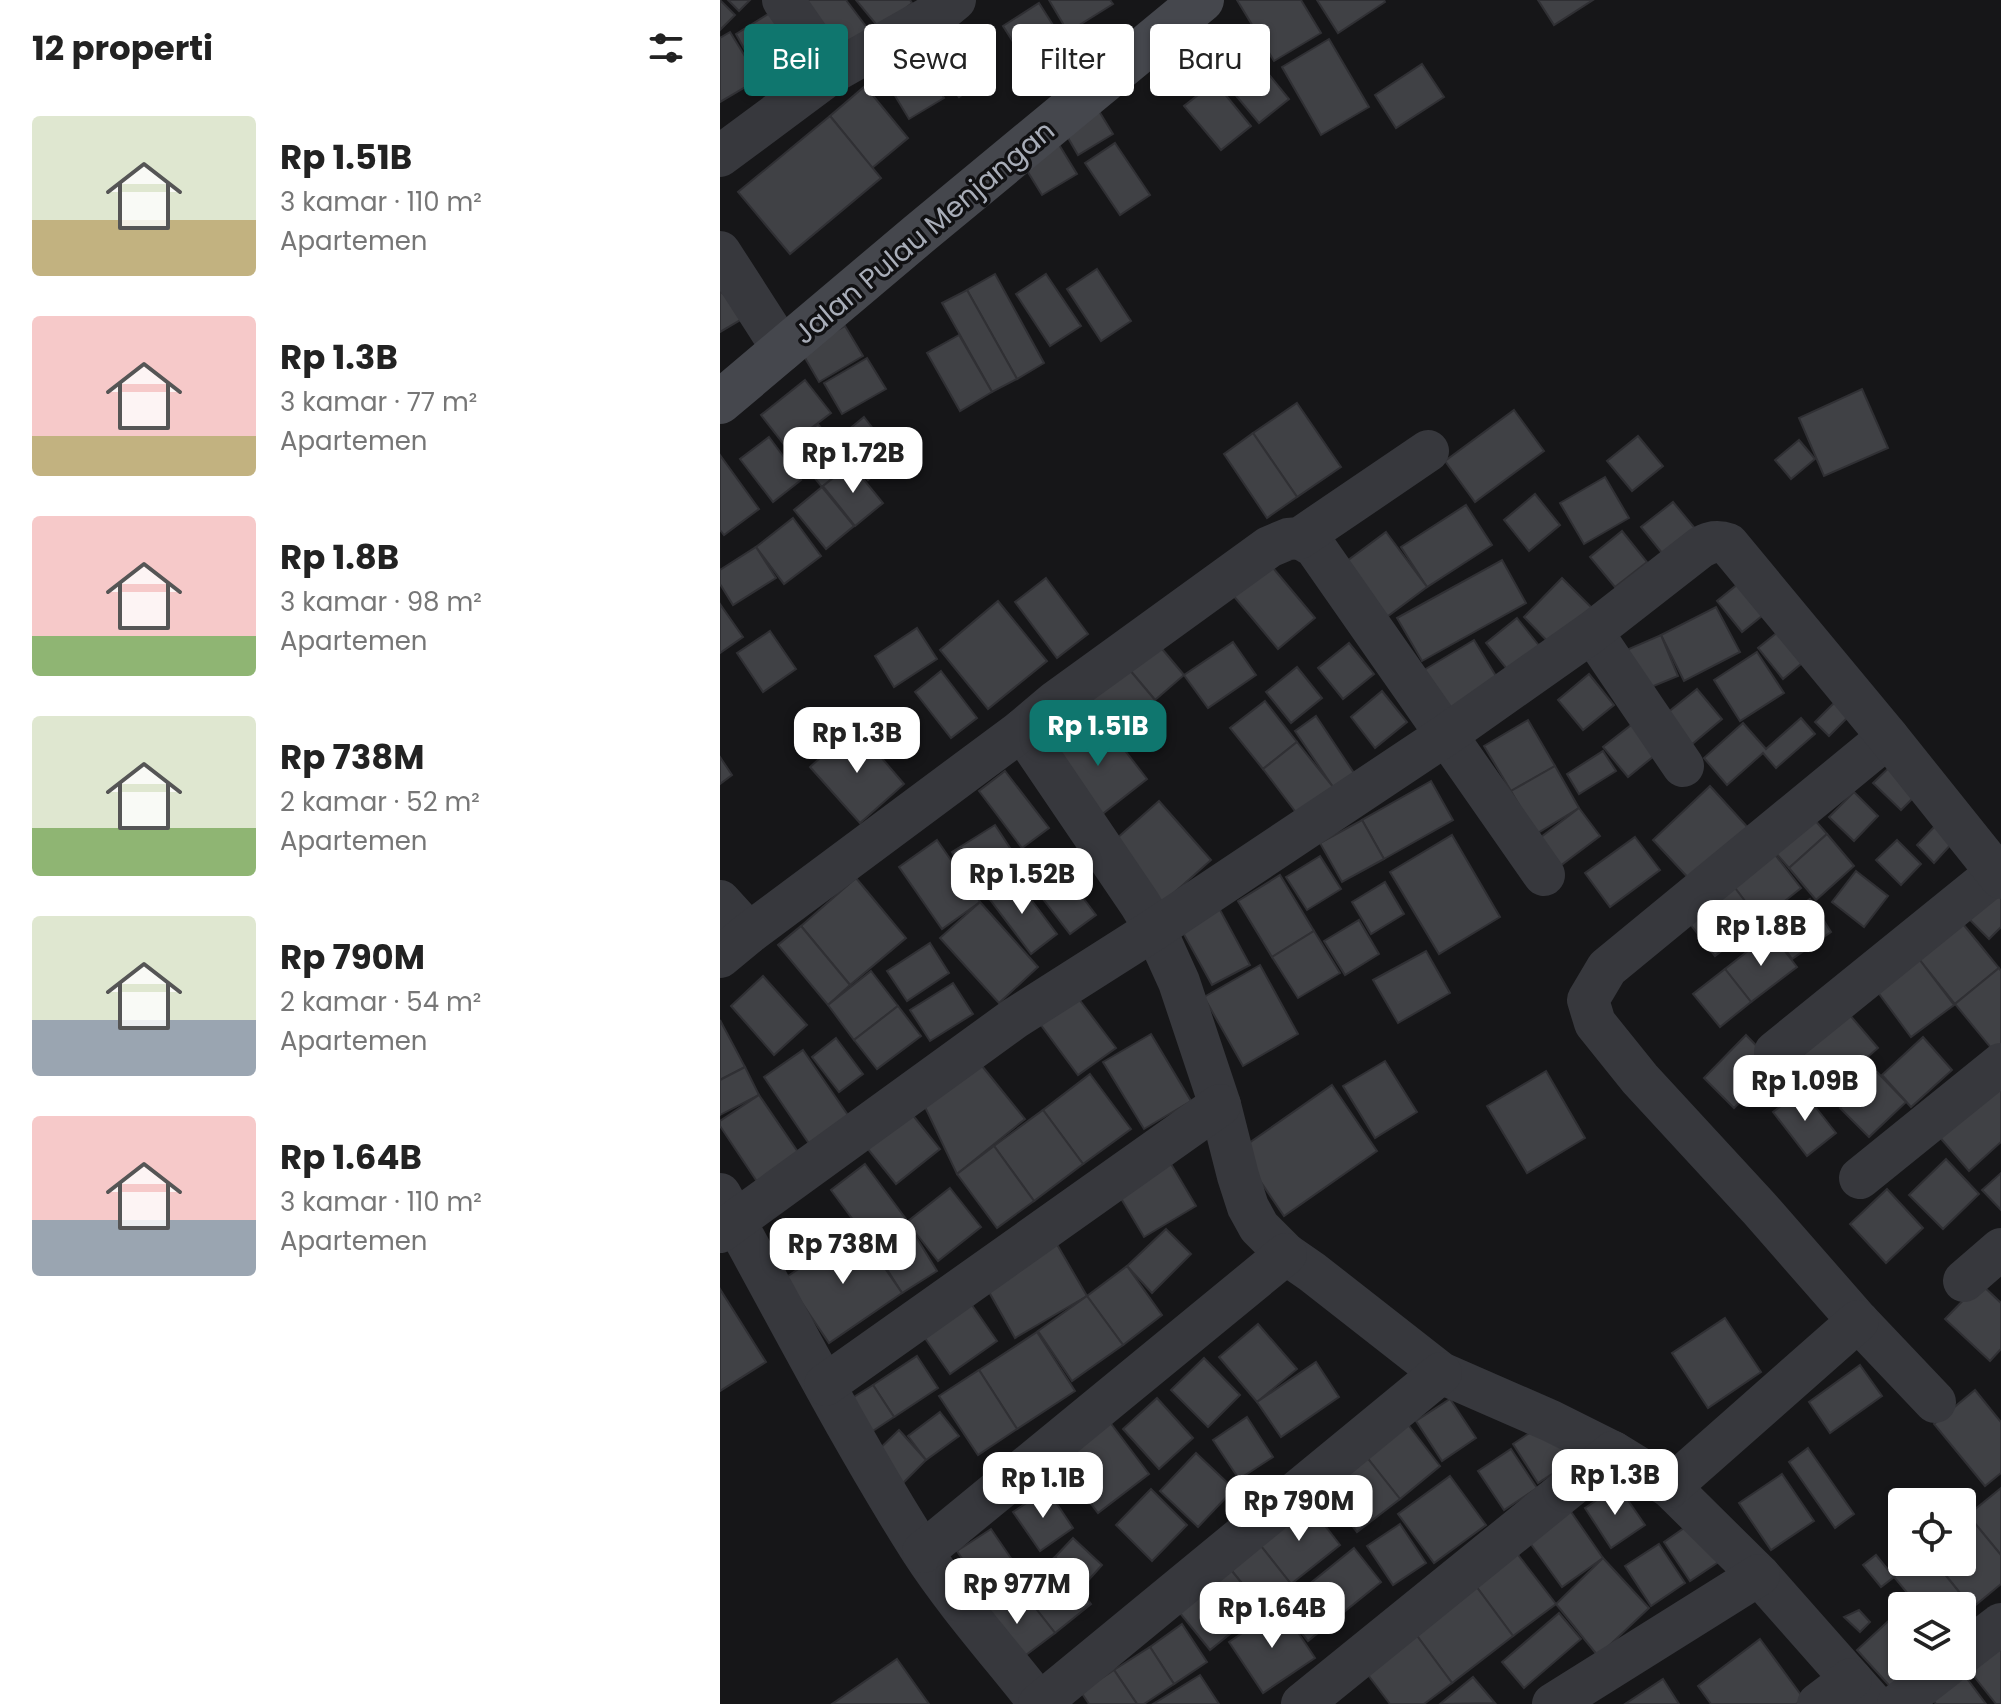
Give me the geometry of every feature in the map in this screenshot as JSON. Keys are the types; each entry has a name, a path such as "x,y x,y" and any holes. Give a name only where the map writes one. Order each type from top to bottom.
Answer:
{"street":[{"path":"783,0 800,24"},
{"path":"848,63 955,0"},
{"name":"Jalan Pulau Menjangan","path":"720,402 1202,0"},
{"path":"720,156 801,96"},
{"path":"720,252 783,350"},
{"path":"720,901 734,945 1022,730 1055,702 1269,547 1300,538 1428,451"},
{"path":"1300,538 1315,547 1544,875"},
{"path":"1441,1373 1040,1704 923,1552 725,1216 1015,1018 1155,929 1446,735 1592,632 1711,542 1728,544 1999,876 1775,1052"},
{"path":"1592,632 1683,766"},
{"path":"1022,730 1155,929 1179,982 1220,1105 1248,1207 1259,1227 1286,1254 1441,1373 1551,1421 1613,1452 1670,1487 1759,1575 1862,1691 1818,1704"},
{"path":"1888,737 1607,968 1588,1000 1595,1023 1640,1079 1935,1402"},
{"path":"1860,1178 2001,1064"},
{"path":"825,1385 1220,1105"},
{"path":"1964,1281 2001,1249"},
{"path":"923,1552 1286,1254"},
{"path":"1670,1487 1858,1321"},
{"path":"1302,1704 1613,1452"},
{"path":"1553,1704 1759,1575"},
{"path":"1976,1643 2001,1624"},
{"path":"1898,1704 1929,1680"}],"building":[{"path":"720,0 735,15 720,30"},
{"path":"728,0 750,0 739,11"},
{"path":"794,0 846,0 864,24 864,32 848,44 848,24 812,24"},
{"path":"856,0 910,0 912,3 886,24 876,24"},
{"path":"1049,0 1110,0 1113,4 1081,24 1063,24"},
{"path":"1237,0 1301,0 1321,33 1274,61 1270,54 1270,24 1252,24"},
{"path":"1317,0 1384,0 1385,2 1338,33"},
{"path":"1538,0 1593,0 1554,25"},
{"path":"1039,3 1052,24 1012,24 1012,40 1003,26"},
{"path":"773,11 780,24 752,24"},
{"path":"744,29 744,48 736,34"},
{"path":"730,32 744,55 744,88 720,102 720,38"},
{"path":"1329,39 1369,107 1321,135 1282,67"},
{"path":"1422,64 1444,97 1396,128 1375,95"},
{"path":"1270,76 1289,99 1259,123 1236,96 1270,96"},
{"path":"864,87 864,96 873,96 908,138 872,168 830,116"},
{"path":"895,96 943,96 944,98 909,119"},
{"path":"1197,96 1226,96 1251,126 1221,150 1184,106"},
{"path":"1094,103 1113,134 1078,155 1060,124"},
{"path":"830,116 881,178 790,254 738,192"},
{"path":"1058,143 1077,174 1042,195 1023,164"},
{"path":"1115,143 1150,195 1120,215 1085,163"},
{"path":"1097,269 1131,321 1101,341 1067,289"},
{"path":"995,274 1044,363 1017,379 967,290"},
{"path":"1046,274 1081,326 1050,346 1016,294"},
{"path":"967,290 1017,379 992,392 942,303"},
{"path":"720,291 747,316 720,332"},
{"path":"845,326 863,356 819,382 801,351"},
{"path":"959,335 992,392 960,411 927,353"},
{"path":"867,358 886,389 842,414 824,383"},
{"path":"805,380 831,413 786,447 761,415"},
{"path":"1862,389 1888,448 1824,476 1799,418"},
{"path":"1297,403 1341,467 1297,497 1253,433"},
{"path":"1514,410 1544,451 1475,502 1445,461"},
{"path":"864,417 895,457 868,480 836,440"},
{"path":"818,424 850,464 822,487 790,447"},
{"path":"1253,433 1297,497 1267,518 1224,454"},
{"path":"1638,436 1663,466 1632,491 1607,461"},
{"path":"769,437 801,480 773,502 740,459"},
{"path":"1799,440 1815,459 1791,479 1775,460"},
{"path":"720,455 759,509 724,535 720,530"},
{"path":"851,464 883,503 855,526 823,486"},
{"path":"1605,477 1629,518 1584,544 1560,503"},
{"path":"822,487 854,526 826,549 794,510"},
{"path":"1535,494 1560,525 1529,551 1504,520"},
{"path":"1673,502 1698,532 1666,558 1641,527"},
{"path":"1466,505 1492,545 1427,587 1401,547"},
{"path":"793,518 821,556 784,584 756,547"},
{"path":"1622,531 1647,562 1615,587 1590,557"},
{"path":"1386,532 1427,587 1384,619 1343,564"},
{"path":"756,547 776,578 733,605 720,584 720,570"},
{"path":"1263,556 1315,618 1278,649 1227,588"},
{"path":"1502,560 1526,603 1422,661 1397,618"},
{"path":"1748,576 1773,607 1742,632 1717,601"},
{"path":"1046,578 1088,634 1057,658 1015,602"},
{"path":"1562,578 1597,613 1558,652 1524,617"},
{"path":"998,601 1047,661 988,709 940,650"},
{"path":"720,604 743,637 720,653"},
{"path":"1716,607 1740,652 1684,681 1661,635"},
{"path":"1517,618 1541,648 1511,674 1486,643"},
{"path":"1789,623 1814,653 1783,679 1758,648"},
{"path":"917,628 937,659 894,687 875,656"},
{"path":"770,631 796,669 763,692 737,653"},
{"path":"1661,635 1678,676 1639,692 1622,652"},
{"path":"1152,637 1184,675 1155,700 1123,662"},
{"path":"1474,640 1499,681 1444,715 1419,673"},
{"path":"1233,642 1256,675 1208,708 1184,675"},
{"path":"1349,643 1374,674 1343,699 1318,668"},
{"path":"1757,652 1784,693 1740,721 1714,680"},
{"path":"1123,662 1155,700 1116,733 1085,695"},
{"path":"1297,667 1322,698 1291,723 1266,692"},
{"path":"941,671 977,718 951,738 915,692"},
{"path":"1589,674 1614,705 1583,730 1558,700"},
{"path":"1697,689 1722,719 1691,745 1666,714"},
{"path":"1382,691 1407,722 1375,748 1351,717"},
{"path":"1846,691 1860,705 1829,736 1815,722"},
{"path":"1265,701 1297,742 1263,769 1230,728"},
{"path":"1316,716 1354,773 1333,787 1295,731"},
{"path":"1099,717 1147,779 1096,819 1048,758"},
{"path":"1801,718 1815,734 1776,768 1763,753 1727,785 1704,758 1743,723 1766,749"},
{"path":"1528,720 1555,766 1511,791 1484,746"},
{"path":"1635,722 1659,752 1628,777 1603,747"},
{"path":"855,727 904,784 860,823 810,767"},
{"path":"1297,742 1333,787 1298,815 1263,769"},
{"path":"1603,751 1616,771 1579,794 1567,774"},
{"path":"720,757 732,775 720,784"},
{"path":"1898,759 1925,786 1901,810 1873,783"},
{"path":"1555,766 1579,808 1536,834 1511,791"},
{"path":"1005,771 1049,828 1022,848 979,791"},
{"path":"1431,781 1453,820 1384,859 1362,820"},
{"path":"1710,786 1751,831 1694,884 1653,840"},
{"path":"1854,792 1878,816 1854,841 1829,817"},
{"path":"1159,801 1211,860 1159,906 1107,847"},
{"path":"1579,808 1600,836 1552,872 1532,844"},
{"path":"1807,811 1827,834 1789,868 1768,844"},
{"path":"1362,820 1384,859 1342,882 1320,843"},
{"path":"1937,824 1954,841 1934,863 1917,845"},
{"path":"995,825 1014,854 971,882 952,852"},
{"path":"1827,834 1854,866 1816,900 1789,868"},
{"path":"1452,835 1500,917 1439,954 1390,872"},
{"path":"1635,837 1660,870 1610,907 1585,873"},
{"path":"937,840 980,902 942,929 899,867"},
{"path":"1897,840 1921,864 1901,885 1876,860"},
{"path":"1773,852 1801,888 1760,921 1732,884"},
{"path":"1320,856 1341,889 1307,910 1286,877"},
{"path":"1052,857 1096,915 1070,934 1026,877"},
{"path":"1856,871 1888,896 1864,927 1832,902"},
{"path":"1280,875 1314,931 1272,957 1238,901"},
{"path":"1014,877 1057,934 1031,954 988,897"},
{"path":"856,878 906,938 850,985 801,926"},
{"path":"1385,882 1404,914 1371,934 1352,902"},
{"path":"1732,884 1760,921 1715,956 1687,920"},
{"path":"2001,893 2001,927 1989,939 1967,917"},
{"path":"1214,899 1250,965 1212,985 1176,920"},
{"path":"1810,899 1831,932 1792,959 1769,926"},
{"path":"980,902 1038,967 999,1003 940,938"},
{"path":"1359,920 1379,954 1345,975 1324,941"},
{"path":"1963,924 1999,968 1955,1004 1919,959"},
{"path":"801,926 850,985 828,1005 778,945"},
{"path":"1314,931 1340,973 1298,998 1272,957"},
{"path":"1771,933 1797,967 1751,1002 1725,969"},
{"path":"930,943 949,973 907,1001 887,971"},
{"path":"1426,951 1450,993 1398,1023 1373,980"},
{"path":"1919,959 1954,1005 1911,1037 1877,991"},
{"path":"1260,965 1298,1034 1243,1066 1204,997"},
{"path":"1999,968 2001,971 2001,1060 1955,1004"},
{"path":"1725,969 1751,1002 1720,1027 1693,994"},
{"path":"871,971 898,1006 854,1040 828,1005"},
{"path":"763,976 807,1025 774,1055 731,1006"},
{"path":"953,983 973,1014 930,1041 910,1010"},
{"path":"1072,990 1116,1048 1078,1075 1035,1017"},
{"path":"898,1006 921,1036 877,1069 854,1040"},
{"path":"1843,1007 1878,1048 1827,1092 1792,1050"},
{"path":"720,1020 745,1067 720,1080"},
{"path":"1151,1034 1191,1101 1144,1129 1103,1062"},
{"path":"1746,1035 1776,1066 1734,1108 1704,1078"},
{"path":"1923,1037 1952,1070 1911,1107 1882,1075"},
{"path":"836,1038 863,1074 839,1092 812,1057"},
{"path":"803,1050 850,1118 810,1145 764,1077"},
{"path":"978,1061 1025,1119 957,1174 925,1107"},
{"path":"1385,1061 1417,1112 1375,1138 1343,1086"},
{"path":"745,1067 759,1095 720,1115 720,1080"},
{"path":"1546,1071 1585,1138 1527,1173 1487,1106"},
{"path":"1877,1072 1906,1102 1869,1137 1840,1108"},
{"path":"1090,1074 1131,1129 1083,1164 1043,1110"},
{"path":"2001,1077 2001,1142 1969,1171 1937,1134"},
{"path":"1332,1085 1377,1151 1284,1216 1239,1150"},
{"path":"1802,1090 1836,1133 1807,1156 1773,1112"},
{"path":"759,1095 800,1155 758,1183 720,1126 720,1121"},
{"path":"907,1108 940,1149 896,1184 863,1143"},
{"path":"1043,1110 1083,1164 1034,1201 994,1146"},
{"path":"994,1146 1034,1201 997,1228 957,1174"},
{"path":"1946,1159 1979,1194 1943,1229 1909,1195"},
{"path":"865,1164 906,1219 871,1244 831,1190"},
{"path":"1171,1164 1196,1206 1144,1237 1119,1195"},
{"path":"2001,1173 2001,1210 1982,1190"},
{"path":"950,1188 981,1227 938,1261 907,1222"},
{"path":"1887,1189 1923,1228 1886,1263 1850,1224"},
{"path":"907,1222 937,1271 902,1293 871,1244"},
{"path":"858,1229 902,1293 829,1343 785,1278"},
{"path":"1166,1229 1191,1254 1152,1293 1127,1266"},
{"path":"1055,1241 1087,1296 1015,1338 984,1283"},
{"path":"1127,1266 1162,1315 1123,1345 1087,1296"},
{"path":"1980,1283 2001,1303 2001,1349 1990,1361 1945,1319"},
{"path":"720,1289 766,1362 720,1391"},
{"path":"1087,1296 1123,1345 1072,1381 1038,1331"},
{"path":"967,1298 997,1341 950,1374 920,1331"},
{"path":"1725,1318 1761,1372 1708,1408 1672,1353"},
{"path":"1258,1324 1297,1369 1257,1402 1219,1357"},
{"path":"1037,1332 1075,1391 1017,1429 979,1370"},
{"path":"917,1356 938,1388 894,1417 873,1385"},
{"path":"1204,1358 1240,1395 1208,1427 1171,1390"},
{"path":"1316,1362 1339,1397 1281,1437 1257,1402"},
{"path":"1860,1365 1882,1396 1830,1433 1809,1402"},
{"path":"979,1370 1017,1429 978,1455 939,1396"},
{"path":"873,1385 894,1417 862,1438 841,1405"},
{"path":"1975,1390 2001,1422 2001,1473 1985,1486 1934,1424"},
{"path":"1157,1398 1193,1438 1159,1469 1123,1429"},
{"path":"1450,1399 1476,1438 1442,1461 1416,1421"},
{"path":"940,1412 959,1436 926,1460 908,1436"},
{"path":"1247,1417 1273,1457 1239,1479 1213,1440"},
{"path":"1109,1421 1149,1474 1098,1513 1058,1460"},
{"path":"1406,1422 1440,1466 1400,1499 1365,1455"},
{"path":"1546,1422 1572,1461 1538,1483 1513,1444"},
{"path":"899,1430 926,1460 896,1490 868,1460"},
{"path":"1808,1448 1854,1514 1835,1528 1789,1462"},
{"path":"1511,1449 1537,1488 1504,1510 1478,1471"},
{"path":"1196,1453 1234,1489 1198,1527 1160,1491"},
{"path":"1365,1455 1400,1499 1357,1532 1323,1488"},
{"path":"1782,1474 1814,1521 1771,1550 1739,1503"},
{"path":"1450,1476 1486,1525 1434,1563 1398,1514"},
{"path":"1618,1486 1645,1525 1611,1548 1585,1508"},
{"path":"2001,1488 2001,1555 1976,1525 1976,1508"},
{"path":"1047,1489 1073,1528 1040,1551 1013,1512"},
{"path":"1151,1489 1187,1525 1152,1561 1116,1525"},
{"path":"1306,1501 1340,1545 1291,1584 1257,1541"},
{"path":"1567,1506 1603,1558 1562,1587 1525,1536"},
{"path":"1697,1519 1723,1559 1690,1581 1664,1542"},
{"path":"1400,1524 1426,1563 1393,1585 1367,1546"},
{"path":"1976,1525 2001,1555 2001,1584 1976,1605 1976,1592 1959,1592 1946,1576 1976,1576"},
{"path":"991,1529 1017,1567 983,1590 957,1551"},
{"path":"1073,1538 1102,1565 1085,1584 1055,1557"},
{"path":"1257,1541 1291,1584 1262,1608 1227,1565"},
{"path":"1659,1544 1685,1583 1651,1606 1625,1566"},
{"path":"1512,1547 1556,1604 1513,1636 1470,1578"},
{"path":"1354,1548 1381,1582 1308,1641 1281,1607"},
{"path":"1876,1555 1888,1570 1888,1576 1894,1577 1881,1587 1863,1565"},
{"path":"1055,1557 1091,1604 1055,1633 1019,1587"},
{"path":"1603,1558 1649,1608 1598,1656 1556,1604"},
{"path":"1227,1565 1262,1608 1210,1650 1175,1607"},
{"path":"1946,1576 1959,1592 1906,1592 1894,1577"},
{"path":"1470,1578 1513,1636 1452,1683 1409,1625"},
{"path":"1019,1587 1055,1633 1014,1664 979,1618"},
{"path":"1281,1607 1315,1658 1263,1693 1229,1642"},
{"path":"1859,1610 1870,1622 1860,1632 1844,1617"},
{"path":"1559,1613 1581,1639 1524,1688 1502,1662"},
{"path":"1888,1621 1888,1680 1909,1680 1896,1693 1857,1650"},
{"path":"1182,1624 1207,1662 1174,1684 1150,1647"},
{"path":"1409,1625 1452,1683 1424,1704 1390,1704 1359,1663"},
{"path":"1760,1639 1804,1699 1796,1704 1711,1704 1698,1686"},
{"path":"2001,1644 2001,1704 1996,1704 1976,1679 1976,1664"},
{"path":"1150,1647 1174,1684 1144,1704 1137,1704 1114,1670"},
{"path":"897,1659 929,1704 832,1704"},
{"path":"1114,1670 1137,1704 1089,1704 1081,1692"},
{"path":"1200,1675 1219,1704 1153,1704"},
{"path":"1473,1677 1495,1703 1440,1704"},
{"path":"1663,1679 1679,1704 1625,1704"},
{"path":"1944,1680 1968,1680 1986,1704 1936,1704 1927,1693"}]}
